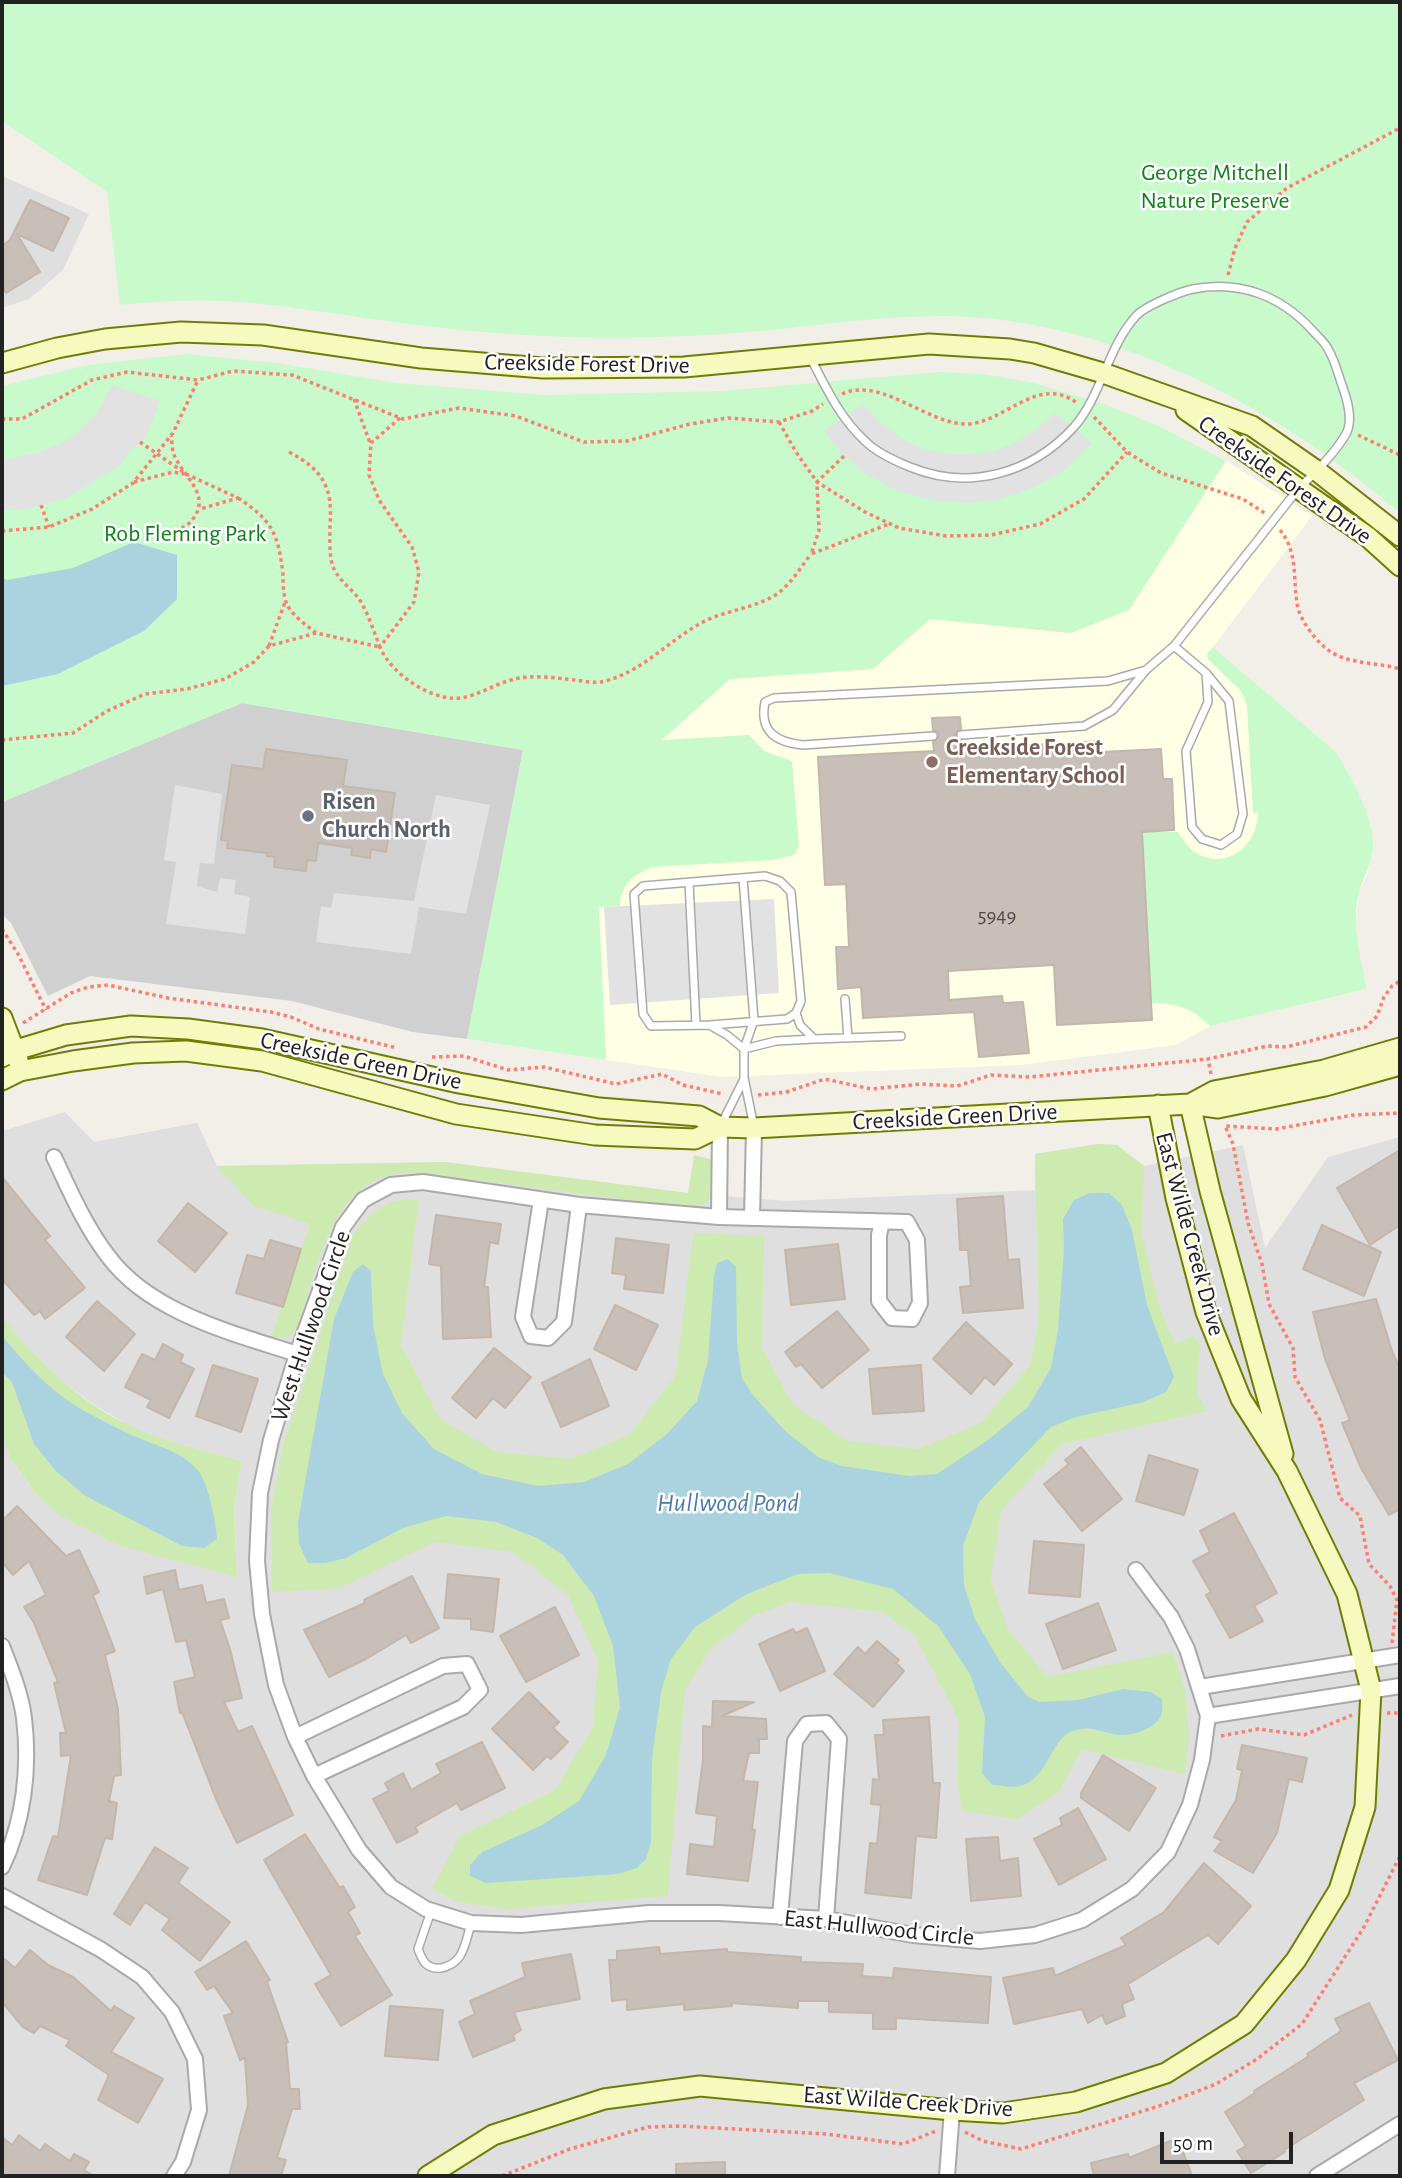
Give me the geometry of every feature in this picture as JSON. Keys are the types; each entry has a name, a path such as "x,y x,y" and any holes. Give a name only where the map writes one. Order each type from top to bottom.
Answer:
{"main road":[{"name":"Creekside Forest Drive","path":"2,363 57,348 105,339 181,332 263,335 421,358 512,367 675,367 929,344 985,346 1034,354 1103,373 1252,426 1317,471 1400,536"},
{"name":"Creekside Forest Drive","path":"1168,397 1368,537 1400,566"},
{"path":"4,1025 9,1054 20,1071"},
{"name":"Creekside Green Drive","path":"9,1054 66,1035 120,1028 188,1029 262,1039 459,1083 599,1108 699,1116 720,1127 754,1128 1158,1105 1190,1104 1217,1108 1334,1084 1400,1065"},
{"name":"Creekside Green Drive","path":"1190,1104 1214,1091 1324,1070 1400,1048"},
{"name":"Creekside Green Drive","path":"2,1080 20,1071 73,1061 133,1053 187,1051 262,1061 456,1114 582,1133 695,1139 720,1127"},
{"name":"East Wilde Creek Drive","path":"1190,1104 1210,1191 1287,1471"},
{"name":"East Wilde Creek Drive","path":"428,2176 493,2135 604,2099 700,2086 1003,2113 1076,2102 1166,2073 1244,2024 1296,1960 1339,1890 1365,1807 1371,1690 1347,1594 1287,1471 1241,1399 1206,1312 1176,1198 1158,1105"}],"street":[{"path":"719,1217 720,1127"},
{"path":"752,1218 754,1128"},
{"path":"54,1157 80,1214 109,1259 148,1295 189,1317 297,1354"},
{"name":"West Hullwood Circle","path":"429,1910 391,1887 359,1850 314,1776 295,1737 276,1685 262,1614 257,1561 260,1493 271,1440 297,1354 343,1227 363,1200 391,1185 423,1182 579,1205 719,1217 907,1222 917,1240 920,1290 920,1303 912,1319 892,1318 880,1301 879,1235 882,1222"},
{"path":"541,1200 523,1317 531,1336 548,1338 564,1322 579,1205"},
{"name":"East Hullwood Circle","path":"429,1910 471,1923 521,1925 649,1913 719,1913 826,1919 913,1935 980,1941 1035,1935 1082,1920 1132,1889 1168,1852 1190,1805 1202,1760 1208,1716 1188,1649 1171,1617 1136,1570"},
{"path":"2,1646 24,1717 26,1767 21,1811 9,1853 2,1867"},
{"path":"1200,1687 1396,1656"},
{"path":"295,1737 443,1666 467,1664 480,1690 464,1707 314,1776"},
{"path":"1208,1716 1400,1686"},
{"path":"780,1917 795,1741 807,1724 825,1723 839,1739 826,1919"},
{"path":"2,1896 100,1949 142,1978 172,2012 195,2059 199,2110 183,2162 174,2176"},
{"path":"947,2176 952,2110"},
{"path":"1317,2176 1400,2124"}],"lane":[{"path":"809,355 841,415 866,442 893,460 922,472 947,478 979,478 1013,471 1046,452 1073,428 1086,411 1103,373 1137,315 1193,289 1225,288 1265,294 1298,314 1329,348 1345,393 1349,413 1348,431 1317,471 1298,488 1174,646 1146,670 1113,710 1084,726 961,735"},
{"path":"1174,646 1206,673 1229,701 1243,814 1237,834 1221,845 1202,839 1192,827 1186,751 1208,702 1206,673"},
{"path":"933,736 803,745 783,743 769,732 763,714 765,702 774,698 1108,681 1146,670"},
{"path":"765,876 780,881 791,892 801,1001 796,1013 787,1019 651,1026 643,1014 634,894 643,886 743,878 765,876"},
{"path":"743,878 754,1020 744,1049 744,1079 754,1128"},
{"path":"689,882 696,1025"},
{"path":"845,999 848,1038"},
{"path":"796,1013 800,1025 814,1039"},
{"path":"710,1025 744,1049"},
{"path":"744,1049 776,1041 901,1036"},
{"path":"720,1127 744,1079"},
{"path":"429,1910 418,1949 425,1963 433,1968 446,1968 459,1958 471,1923"}],"path":[{"path":"1225,288 1235,248 1247,222 1287,188 1400,128"},
{"path":"2,419 22,419 92,380 127,372 198,380 233,371 292,375 400,418"},
{"path":"2,531 49,527 92,509 132,483 171,436 198,380"},
{"path":"371,443 400,418 459,408 516,416 584,442 627,441 690,424 728,418 779,422 812,411 854,388 887,396 952,424 971,425 1036,396 1055,393 1072,400 1104,425 1127,452 1161,473 1243,499 1263,511 1288,540 1296,573 1297,606 1308,629 1331,651 1356,661 1400,669"},
{"path":"354,399 371,443 369,475 379,500 412,547 419,572 414,603 380,647"},
{"path":"779,422 817,482 865,512 899,527 946,536 991,535 1040,524 1084,499 1127,452"},
{"path":"1348,431 1400,455"},
{"path":"168,531 180,530 191,523 200,509 198,492 173,453 171,436"},
{"path":"2,740 73,733 107,711 145,694 187,689 225,678 254,662 270,646 285,601 280,548 274,530 259,512 238,498 186,474 139,442"},
{"path":"289,452 310,463 326,485 331,507 329,544 332,565 348,589 360,600 384,656 407,681 432,694 464,698 511,680 539,676 600,682 635,670 707,620 760,603 779,593 811,554 819,531 817,482 844,456"},
{"path":"132,483 173,472 186,474"},
{"path":"200,509 238,498"},
{"path":"41,505 49,527"},
{"path":"811,554 890,523"},
{"path":"285,601 296,617 316,633 380,647"},
{"path":"270,646 316,633"},
{"path":"2,929 18,954 46,1010"},
{"path":"4,1025 46,1010 71,993 88,987 108,985 168,998 271,1012 319,1029 407,1051"},
{"path":"432,1057 464,1056 508,1070 544,1067 616,1084 662,1074 683,1085 735,1097"},
{"path":"748,1097 786,1092 825,1079 871,1089 922,1084 957,1086 991,1075 1028,1077 1208,1059"},
{"path":"1396,1656 1391,1640 1397,1600 1390,1586 1369,1564 1360,1516 1340,1498 1320,1420 1295,1377 1293,1348 1269,1304 1262,1264 1248,1223 1233,1144 1225,1126 1276,1129 1353,1115 1400,1113"},
{"path":"1206,1732 1223,1737 1258,1729 1304,1735 1353,1714 1400,1713"},
{"path":"502,2176 570,2149 649,2127 680,2126 826,2134 903,2144 936,2131 950,2130 966,2132 983,2141 1021,2150 1159,2106 1216,2084 1257,2059 1302,2024 1364,1927 1400,1856"}],"shaded area":[{"path":"2,176 89,214 63,270 29,299 2,308"},
{"path":"112,385 160,401 147,434 116,468 65,499 19,510 2,510 2,460 38,453 70,439 96,415"},
{"path":"863,404 899,437 922,448 945,454 994,451 1017,442 1055,413 1092,443 1066,469 1035,487 1002,499 967,503 931,500 898,491 867,475 844,456 824,431"},
{"name":"Creekside Forest Elementary School","path":"1226,461 1312,516 1213,647 1336,752 1348,772 1370,823 1373,841 1367,875 1359,892 1356,920 1357,942 1367,989 1210,1026 1176,1045 1021,1065 721,1077 467,1039 660,741 730,679 873,669 930,619 1071,633 1128,610"},
{"path":"242,703 523,750 467,1039 413,1032 292,1001 90,976 48,996 11,923 2,914 2,802"},
{"path":"175,785 222,794 214,864 200,863 197,886 217,892 220,878 236,880 234,894 250,897 245,934 166,924 176,862 164,860"},
{"path":"436,795 490,805 466,914 419,907 411,954 316,942 321,906 331,908 334,893 414,901"},
{"path":"774,899 779,993 610,1005 604,907"},
{"path":"65,1112 94,1142 197,1123 217,1166 445,1162 688,1193 787,1201 1035,1190 1035,1154 1098,1144 1117,1145 1144,1166 1243,1145 1265,1248 1328,1157 1400,1137 1400,2176 2,2176 2,1435 10,1458 37,1495 237,1576 234,1508 242,1461 172,1443 131,1427 96,1406 60,1380 31,1353 2,1316 2,1131"}],"green space":[{"name":"George Mitchell Nature Preserve","path":"2,2 1400,2 1400,513 1300,437 1245,404 1187,375 1128,351 1067,332 1005,320 919,316 713,335 591,338 450,329 241,302 208,300 120,305 107,192 2,121"},
{"name":"Rob Fleming Park","path":"187,354 277,363 396,383 545,395 722,391 938,372 983,374 1030,382 1107,405 1163,428 1226,461 1129,610 1071,633 930,619 873,669 730,679 662,740 749,735 764,751 792,761 799,846 794,855 774,860 652,867 629,881 620,906 599,907 606,1060 467,1039 523,750 242,703 2,802 2,386 88,365"},
{"path":"1213,647 1336,752 1365,807 1372,830 1373,849 1359,893 1356,917 1367,989 1210,1026 1183,1007 1151,1003 1142,832 1178,832 1196,853 1219,859 1239,852 1253,835 1258,812 1253,813 1247,706 1241,691 1208,659 1207,654"},
{"path":"1098,1144 1117,1145 1144,1166 1142,1233 1159,1306 1175,1344 1193,1336 1200,1345 1197,1393 1207,1411 1062,1444 1001,1510 991,1580 1008,1629 1047,1677 1173,1652 1186,1693 1189,1738 1185,1774 1081,1749 1059,1792 1017,1819 962,1811 957,1779 959,1721 916,1637 883,1612 791,1602 755,1615 711,1649 685,1689 668,1896 507,1909 458,1902 432,1889 460,1836 555,1790 593,1727 598,1660 568,1595 513,1552 435,1542 340,1588 272,1592 271,1510 282,1448 353,1234 360,1226 374,1212 389,1204 419,1199 401,1345 440,1419 497,1452 571,1459 629,1435 676,1375 693,1233 764,1236 762,1347 792,1404 848,1441 919,1449 982,1422 1031,1364 1039,1317 1035,1154"},
{"path":"694,1155 713,1160 712,1192 707,1203 692,1208 421,1173 394,1174 372,1182 354,1196 328,1236 298,1328 288,1338 271,1337 310,1224 254,1206 217,1166 445,1162 688,1193"},
{"path":"2,1316 45,1365 77,1393 113,1417 160,1438 242,1461 234,1508 237,1577 121,1546 57,1514 37,1495 10,1458 2,1435"}],"water":[{"path":"134,542 177,555 177,599 144,631 58,674 2,686 2,578 7,580 73,568"},
{"name":"Hullwood Pond","path":"1090,1193 1109,1193 1122,1205 1132,1230 1147,1305 1174,1377 1166,1392 1144,1402 1076,1417 1051,1427 979,1502 963,1546 964,1585 975,1619 1000,1662 1028,1697 1040,1702 1078,1700 1123,1689 1151,1692 1162,1699 1162,1712 1158,1720 1149,1728 1131,1734 1119,1735 1087,1728 1076,1730 1060,1741 1035,1778 1026,1784 1014,1787 992,1785 982,1773 985,1717 970,1674 938,1626 893,1589 829,1573 798,1574 747,1594 695,1627 671,1659 661,1692 652,1759 651,1842 646,1859 637,1868 618,1874 486,1883 470,1876 470,1865 482,1852 542,1825 579,1801 606,1755 620,1707 613,1646 594,1596 563,1555 537,1538 496,1522 446,1516 403,1528 346,1558 325,1563 308,1563 299,1544 298,1522 334,1319 353,1272 363,1264 371,1271 373,1325 383,1374 402,1413 434,1449 482,1474 538,1486 584,1482 628,1464 667,1434 697,1401 708,1360 714,1276 717,1263 728,1259 736,1267 737,1344 742,1378 752,1394 785,1431 818,1457 842,1466 909,1476 937,1474 988,1440 1028,1407 1051,1368 1058,1330 1064,1250 1063,1219 1074,1200"},
{"path":"2,1336 40,1377 69,1401 129,1434 179,1455 196,1468 208,1491 217,1539 204,1548 182,1546 84,1495 55,1470 34,1444 12,1382 2,1372"}],"building":[{"path":"30,200 69,218 53,251 17,234 40,272 6,293 2,286 2,246 10,240"},
{"name":"Creekside Forest Elementary School","path":"960,717 961,729 955,735 956,739 961,741 962,749 1101,741 1102,752 1161,749 1163,779 1172,779 1174,830 1142,832 1152,1020 1057,1025 1054,965 948,971 949,1000 1002,996 1003,1003 1023,1002 1029,1053 979,1057 974,1012 863,1018 861,987 838,989 836,947 849,947 846,884 825,885 818,757 934,751 933,742 939,736 938,732 933,730 932,718"},
{"name":"Risen Church North","path":"266,749 347,760 343,786 395,793 386,852 371,849 370,858 351,855 352,848 318,843 316,861 307,860 306,871 274,867 275,857 267,856 267,853 227,848 228,841 221,840 232,765 263,769"},
{"path":"1400,1150 1400,1225 1370,1245 1337,1188"},
{"path":"2,1177 50,1236 45,1240 85,1288 45,1319 40,1311 34,1315 2,1279"},
{"path":"1003,1196 1008,1260 1019,1259 1023,1308 963,1313 960,1287 971,1286 968,1250 960,1250 957,1199"},
{"path":"188,1203 227,1233 195,1272 158,1241"},
{"path":"436,1215 501,1224 498,1244 490,1242 484,1287 488,1287 491,1337 443,1339 441,1266 429,1264"},
{"path":"1322,1225 1381,1252 1364,1296 1303,1269"},
{"path":"616,1238 669,1245 663,1293 624,1289 626,1275 612,1273"},
{"path":"270,1240 301,1249 283,1307 236,1293 247,1255 264,1259"},
{"path":"838,1244 845,1299 791,1305 785,1250"},
{"path":"1376,1299 1400,1369 1400,1509 1389,1515 1361,1468 1342,1423 1350,1420 1325,1359 1313,1312"},
{"path":"97,1301 135,1334 104,1371 66,1337"},
{"path":"615,1305 658,1325 636,1370 594,1349"},
{"path":"837,1311 869,1350 822,1388 801,1364 796,1367 785,1352"},
{"path":"966,1322 1012,1364 994,1385 985,1377 971,1394 933,1359"},
{"path":"163,1344 183,1355 180,1362 194,1369 169,1418 147,1407 151,1400 125,1387 142,1354 155,1360"},
{"path":"494,1348 531,1377 505,1408 493,1398 476,1418 452,1398"},
{"path":"590,1359 609,1406 561,1427 542,1383"},
{"path":"213,1365 258,1379 241,1432 196,1416"},
{"path":"921,1365 924,1411 873,1414 869,1369"},
{"path":"1081,1447 1122,1499 1082,1531 1044,1484 1069,1464 1065,1460"},
{"path":"1149,1455 1198,1470 1184,1515 1136,1501"},
{"path":"17,1506 66,1556 79,1550 99,1592 93,1595 115,1651 105,1655 118,1709 121,1775 114,1776 109,1801 117,1803 112,1839 105,1838 87,1895 38,1880 53,1836 58,1837 71,1755 61,1756 60,1733 66,1733 54,1683 58,1682 34,1623 24,1607 46,1595 29,1561 13,1575 2,1562 2,1521"},
{"path":"1234,1513 1277,1593 1254,1606 1263,1621 1230,1638 1206,1595 1211,1592 1193,1561 1210,1552 1200,1531"},
{"path":"1034,1541 1084,1545 1080,1597 1029,1593"},
{"path":"175,1570 179,1590 202,1585 206,1603 224,1599 229,1618 220,1620 242,1698 224,1702 238,1732 252,1726 293,1815 237,1843 216,1799 182,1712 180,1713 174,1682 195,1677 186,1640 176,1642 163,1589 147,1594 144,1577"},
{"path":"448,1574 499,1579 493,1632 471,1629 471,1619 444,1618"},
{"path":"412,1576 439,1628 411,1643 406,1635 329,1677 304,1630 365,1603 364,1600"},
{"path":"1098,1603 1116,1650 1063,1669 1046,1624"},
{"path":"555,1607 579,1655 526,1682 500,1636"},
{"path":"807,1628 825,1671 780,1691 759,1644 793,1629 796,1633"},
{"path":"877,1641 899,1660 896,1663 904,1671 873,1707 834,1674 858,1647 865,1654"},
{"path":"529,1692 559,1722 553,1728 568,1742 551,1759 547,1756 533,1770 492,1729"},
{"path":"713,1701 754,1702 722,1716 766,1719 767,1739 759,1739 759,1753 749,1753 743,1781 758,1782 748,1881 687,1874 690,1844 714,1847 717,1816 696,1813 703,1760 703,1726 712,1727"},
{"path":"929,1717 933,1783 940,1783 936,1838 916,1836 911,1898 865,1893 870,1843 877,1844 881,1805 871,1804 873,1779 879,1780 875,1735 884,1735 883,1720"},
{"path":"482,1742 505,1788 461,1810 457,1803 415,1827 418,1832 397,1843 373,1799 389,1791 385,1783 403,1773 411,1790 441,1773 436,1764"},
{"path":"1242,1745 1307,1758 1302,1782 1289,1779 1277,1833 1253,1873 1214,1851 1222,1841 1214,1837 1236,1800 1242,1770 1237,1769"},
{"path":"1103,1755 1156,1788 1129,1831 1081,1798 1081,1793"},
{"path":"1078,1808 1106,1859 1059,1885 1034,1839 1062,1825 1060,1818"},
{"path":"305,1834 355,1907 348,1912 360,1933 355,1936 392,1995 341,2026 315,1984 331,1975 264,1860"},
{"path":"998,1837 1000,1861 1018,1858 1021,1896 971,1901 966,1839"},
{"path":"155,1847 188,1868 178,1883 230,1922 200,1961 162,1930 170,1919 145,1902 130,1925 114,1914"},
{"path":"1204,1863 1251,1906 1218,1944 1208,1935 1128,1984 1134,1999 1122,2004 1125,2016 1106,2024 1102,2015 1088,2023 1082,2009 1014,2024 1003,1978 1053,1968 1055,1976 1126,1945 1121,1938 1164,1912"},
{"path":"246,1941 270,1980 267,1982 288,2042 290,2089 299,2089 300,2109 292,2109 277,2158 286,2160 281,2176 229,2176 248,2105 245,2058 240,2060 224,2016 233,2013 214,1986 207,1990 195,1972"},
{"path":"659,1947 660,1954 727,1949 727,1952 801,1957 801,1962 863,1964 862,1976 893,1978 894,1968 991,1977 988,2023 896,2018 896,2029 873,2029 873,2013 829,2012 829,2001 798,2001 798,2008 731,2003 732,2006 684,2010 684,2004 627,2010 627,1999 612,2001 609,1960 617,1960 617,1951"},
{"path":"30,1950 48,1965 73,1977 111,2011 114,2006 134,2018 111,2052 163,2079 138,2123 98,2100 109,2075 66,2046 70,2040 40,2026 34,2033 23,2027 2,2002 2,1957 15,1968"},
{"path":"571,1954 580,1999 514,2012 521,2030 513,2035 515,2040 473,2057 459,2022 475,2014 470,2001 525,1977 522,1963"},
{"path":"1369,2003 1398,2060 1354,2083 1364,2100 1251,2173 1237,2151 1246,2146 1225,2112 1309,2056 1307,2054 1341,2031 1335,2019"},
{"path":"390,2006 443,2010 438,2060 385,2056"},
{"path":"19,2135 40,2151 45,2144 70,2161 74,2154 89,2162 84,2170 94,2176 2,2176 2,2137 12,2145"},
{"path":"1178,2138 1192,2176 1094,2176 1091,2163 1128,2154 1129,2158"},
{"path":"725,2162 725,2176 676,2176 676,2164"}],"place":[{"name":"Creekside Forest Elementary School","path":"932,762"},
{"name":"Risen Church North","path":"308,816"}]}
